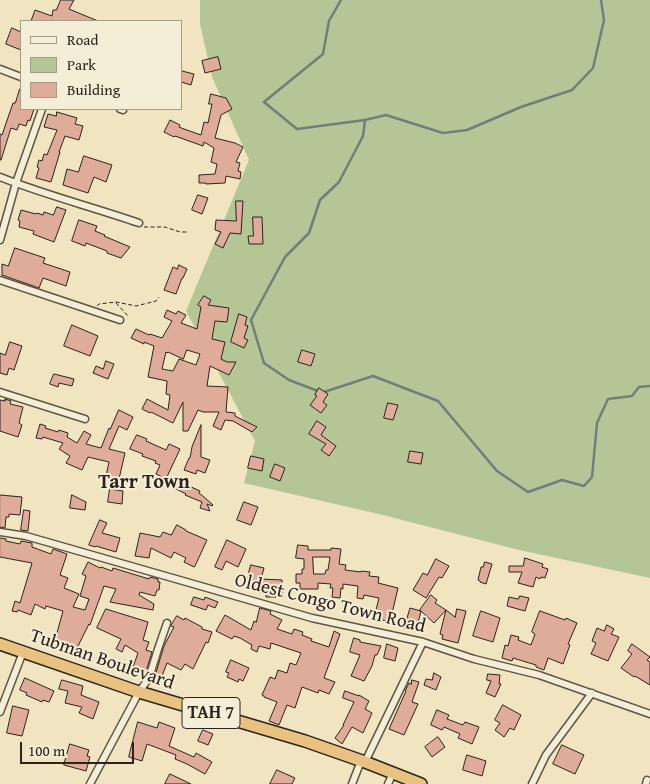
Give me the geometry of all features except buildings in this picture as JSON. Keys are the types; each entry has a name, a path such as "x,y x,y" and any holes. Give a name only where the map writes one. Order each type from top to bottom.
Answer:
{"highway":[{"name":"Tubman Boulevard","path":"0,644 138,692 305,741 363,762 390,778 421,784"}],"street":[{"path":"0,69 20,77"},
{"path":"0,240 16,183 42,110"},
{"path":"0,177 139,223"},
{"path":"0,280 120,320"},
{"path":"0,392 85,419"},
{"name":"Oldest Congo Town Road","path":"0,532 26,536 312,618 423,642 474,659 539,675 650,714"},
{"path":"90,784 138,692 149,678 168,623"},
{"path":"352,784 423,642"},
{"path":"0,712 23,652"},
{"path":"532,784 546,755 592,693"}],"path":[{"path":"90,310 99,304 116,302 136,306 156,301 159,297"},
{"path":"116,302 129,317"}],"green space":[{"path":"200,0 650,0 650,578 519,550 383,515 244,483 255,441 186,311 249,160 212,77 200,24"}],"waterway":[{"path":"341,0 329,21 323,54 264,102 297,129 365,120 386,115 443,133 467,130 521,107 572,90 593,68 604,20 601,0"},
{"path":"318,391 289,380 264,363 251,320 285,257 309,233 320,200 339,182 363,136 365,120"},
{"path":"324,392 373,376 438,401 497,471 528,492 562,480 584,486 592,477 597,423 608,399 632,396 639,387 650,386"}],"district":[{"name":"Tarr Town","path":"144,483"}]}
